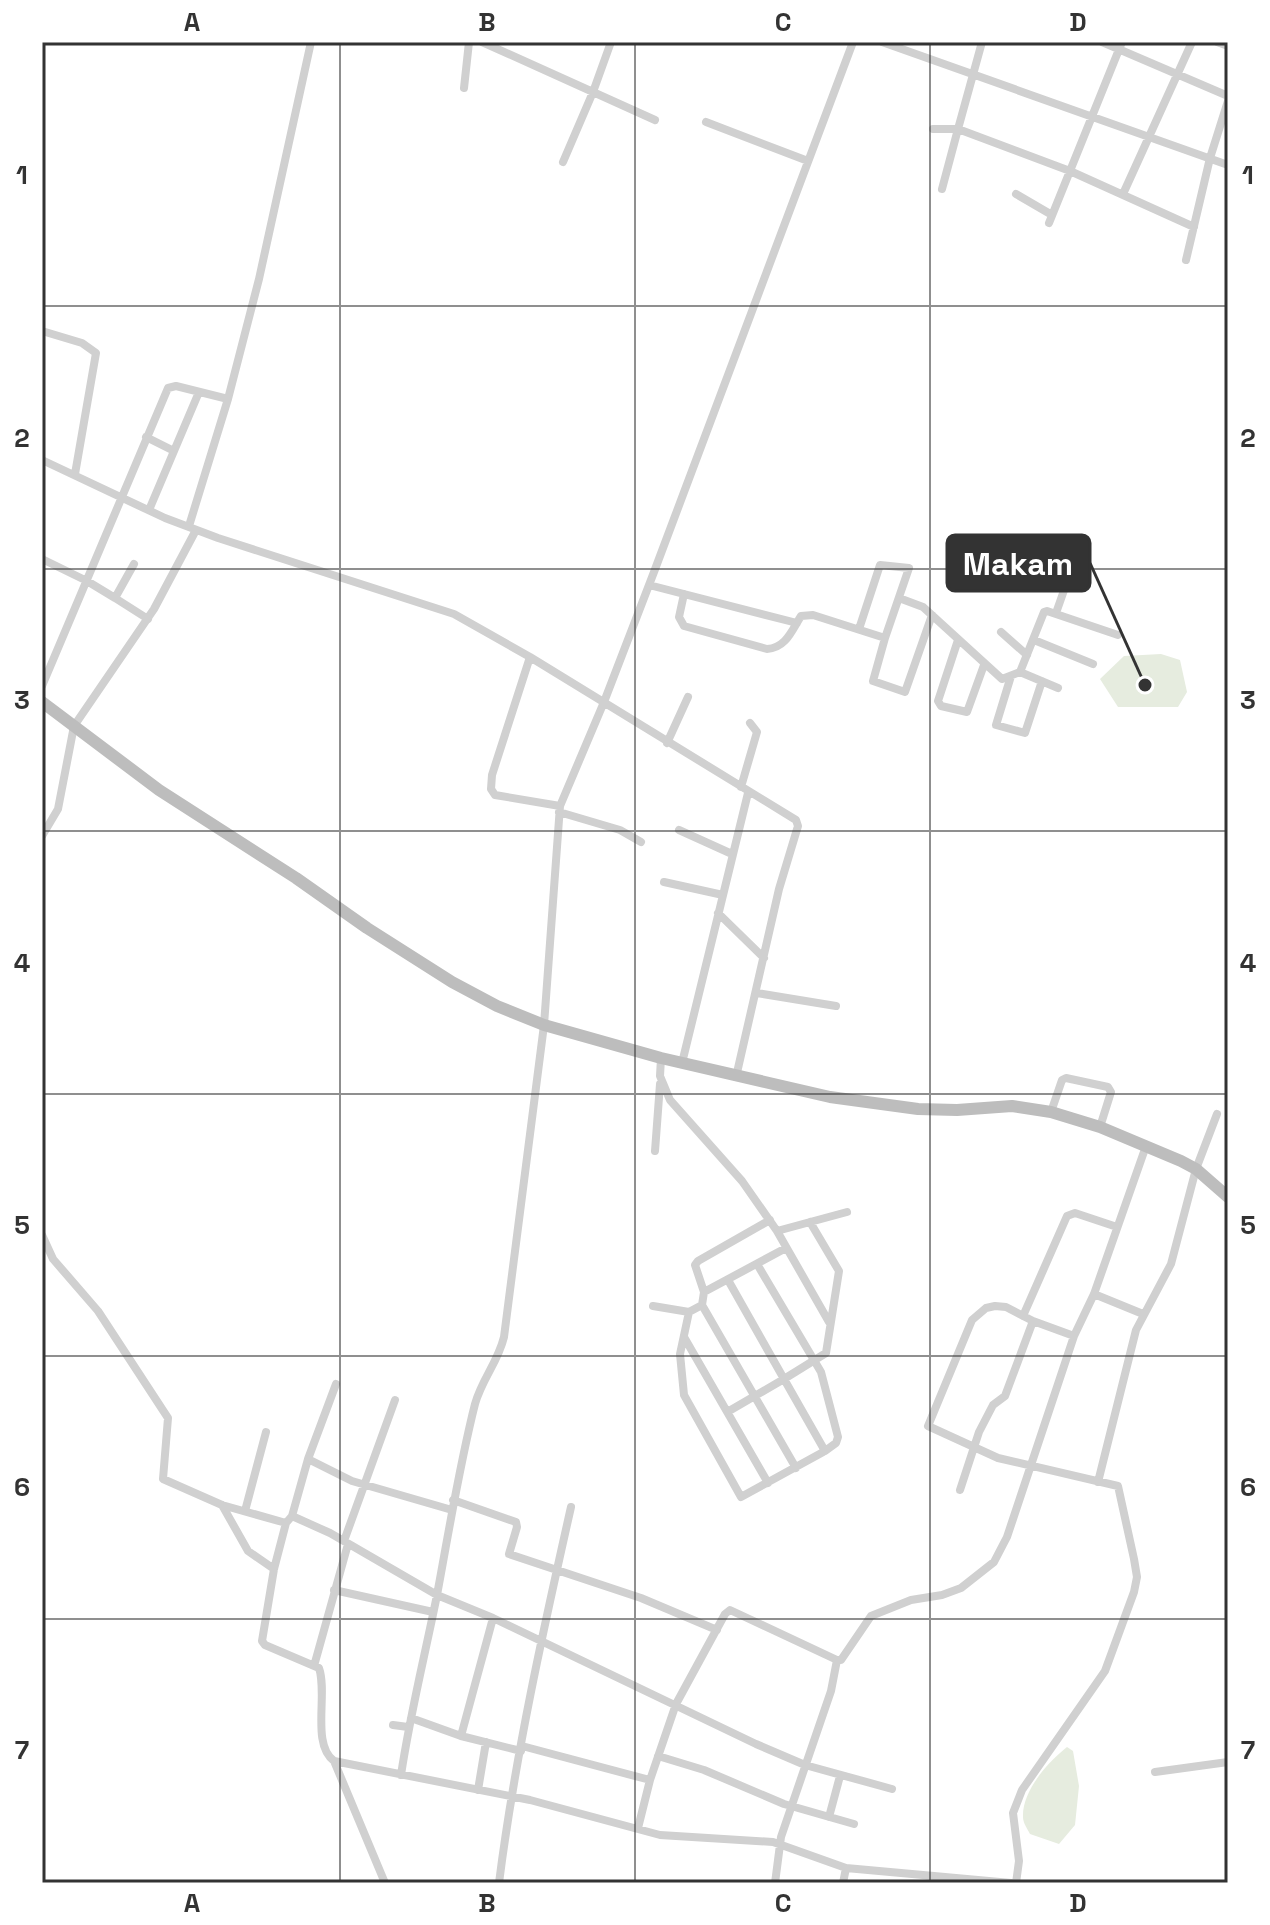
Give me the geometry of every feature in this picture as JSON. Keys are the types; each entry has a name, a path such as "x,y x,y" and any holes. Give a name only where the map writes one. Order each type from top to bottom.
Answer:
{"street":[{"path":"42,836 58,809 74,726 148,619 193,528 259,279 311,42"},
{"path":"464,88 469,42"},
{"path":"482,42 655,120"},
{"path":"563,162 611,42"},
{"path":"401,1775 452,1505 480,1386 495,1366 504,1337 544,1025 559,809 649,585 853,42"},
{"path":"882,42 1228,165"},
{"path":"909,53 912,42"},
{"path":"942,189 982,42"},
{"path":"1102,42 1121,46 1228,99 1210,158 1186,260"},
{"path":"1123,194 1192,42"},
{"path":"1217,42 1228,46"},
{"path":"1016,194 1050,219 1121,46"},
{"path":"706,122 808,161"},
{"path":"933,129 958,129 1070,171 1194,227"},
{"path":"42,331 82,343 96,353 75,474"},
{"path":"42,686 169,386 228,399"},
{"path":"149,510 199,392"},
{"path":"146,437 174,451"},
{"path":"42,460 193,528 454,614 530,657 798,823 779,889 736,1077"},
{"path":"42,559 87,581 148,619"},
{"path":"115,598 134,564"},
{"path":"859,629 880,565 909,568 873,681 905,692 932,615"},
{"path":"1056,613 1068,579"},
{"path":"649,585 797,623"},
{"path":"684,594 679,617 684,626 767,649 779,646 801,616 813,615 885,638"},
{"path":"899,598 913,602 932,615 999,678 1016,674 1058,688"},
{"path":"1042,681 1025,733 996,725 1044,612 1056,613 1118,635"},
{"path":"1001,632 1027,655"},
{"path":"958,640 938,701 941,706 967,712 984,665"},
{"path":"1034,640 1093,664"},
{"path":"530,657 492,775 491,789 495,795 559,809 620,830 641,842"},
{"path":"667,743 688,697"},
{"path":"42,702 159,790 296,878 367,928 452,982 497,1006 544,1025 661,1058 830,1097 918,1109 1012,1106 1051,1112 1100,1127 1196,1169 1228,1197"},
{"path":"682,1063 723,895 757,732 750,723"},
{"path":"42,814 52,822"},
{"path":"679,830 732,854"},
{"path":"664,882 723,895"},
{"path":"718,913 764,958"},
{"path":"757,993 836,1006"},
{"path":"655,1151 661,1058"},
{"path":"660,1076 670,1100 742,1181 770,1220 829,1322"},
{"path":"1051,1112 1062,1080 1066,1078 1108,1087 1111,1092 1100,1127"},
{"path":"1098,1482 1132,1344 1143,1314 1171,1264 1196,1169 1217,1114"},
{"path":"638,1828 650,1780 676,1704 725,1614 733,1609 841,1660 871,1616 911,1600 953,1591 994,1562 1007,1537 1074,1336 1094,1294 1146,1146"},
{"path":"777,1231 847,1212"},
{"path":"1023,1316 1067,1216 1075,1213 1117,1227"},
{"path":"770,1220 695,1265 704,1292 702,1305 796,1468"},
{"path":"729,1411 826,1353 839,1271 810,1222"},
{"path":"42,1235 53,1259 98,1311 168,1418 163,1479 222,1505 289,1520 346,1542 437,1595 493,1618 805,1765 892,1789"},
{"path":"704,1292 786,1248"},
{"path":"689,1312 680,1354 684,1395 738,1495 744,1498 825,1451 836,1443 838,1437 824,1380 757,1264"},
{"path":"728,1280 825,1451"},
{"path":"1094,1294 1143,1314"},
{"path":"653,1306 689,1312 702,1305"},
{"path":"334,1761 511,1796 660,1835 780,1844 846,1868 1014,1883 1019,1861 1013,1813 1022,1790 1105,1671 1137,1577 1118,1486 998,1458 928,1426 972,1320 986,1308 1006,1307 1074,1336"},
{"path":"960,1490 989,1411 1005,1396 1033,1321"},
{"path":"684,1337 768,1483"},
{"path":"336,1384 308,1459 274,1569 263,1643 319,1668 324,1690 321,1724 325,1750 334,1761 385,1883"},
{"path":"314,1666 346,1542 395,1400"},
{"path":"245,1511 266,1432"},
{"path":"308,1459 352,1481 516,1522 509,1554 641,1598 717,1630"},
{"path":"222,1505 248,1551 274,1569"},
{"path":"499,1883 511,1796 571,1507"},
{"path":"334,1590 433,1612"},
{"path":"461,1736 493,1618"},
{"path":"775,1883 780,1844 831,1691 837,1660"},
{"path":"393,1725 410,1722 650,1780"},
{"path":"478,1790 486,1742"},
{"path":"658,1756 704,1770 791,1807 854,1824"},
{"path":"1155,1772 1228,1762"},
{"path":"829,1817 840,1776"},
{"path":"843,1883 846,1868"}],"shaded area":[{"path":"1161,654 1180,660 1187,692 1178,707 1118,707 1100,679 1124,656"},
{"path":"1067,1747 1073,1751 1079,1786 1075,1825 1059,1844 1030,1834 1023,1817 1031,1787"}],"place":[{"name":"Makam","path":"1145,685"}]}
